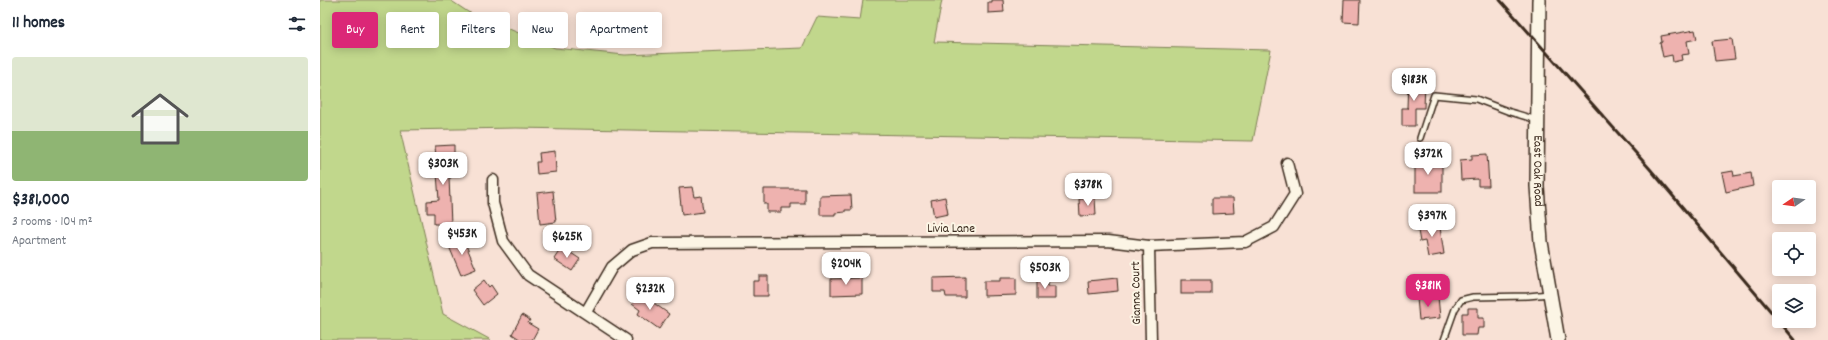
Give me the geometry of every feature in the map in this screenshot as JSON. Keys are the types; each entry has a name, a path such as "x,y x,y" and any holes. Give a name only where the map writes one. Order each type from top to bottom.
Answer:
{"street":[{"name":"East Oak Road","path":"1539,0 1537,194 1540,242 1558,340"},
{"name":"Livia Lane","path":"586,312 612,267 632,250 652,243 1108,241 1149,246 1245,242 1274,227 1295,194 1287,163"},
{"path":"493,180 493,203 503,240 528,276 586,312 626,340"},
{"name":"Gianna Court","path":"1149,246 1151,340"}],"lane":[{"path":"1420,138 1434,94 1476,99 1510,112 1538,120"},
{"path":"1444,340 1455,308 1461,300 1473,297 1528,296 1550,293"}],"green space":[{"path":"320,0 450,0 468,12 447,12 447,48 510,48 510,29 518,33 518,48 555,48 625,55 802,48 817,17 860,20 863,0 942,0 934,42 1271,50 1253,141 516,128 400,130 443,314 491,340 320,340"}],"building":[{"path":"992,0 1003,0 1004,12 988,13 988,2 992,2"},
{"path":"1344,0 1360,0 1359,23 1343,22"},
{"path":"1695,30 1697,39 1687,41 1689,54 1681,55 1682,60 1673,62 1672,55 1663,57 1660,43 1662,42 1661,36"},
{"path":"1732,39 1735,59 1715,61 1712,41"},
{"path":"1408,80 1425,80 1424,108 1415,108 1415,126 1402,126 1402,108 1407,108"},
{"path":"454,145 454,161 451,161 451,178 449,178 451,224 434,224 434,213 427,213 427,201 439,200 435,146"},
{"path":"555,151 556,172 537,174 536,162 540,162 539,153"},
{"path":"1487,154 1489,186 1478,186 1478,179 1461,180 1460,160 1472,159 1472,155"},
{"path":"1415,159 1442,159 1442,192 1415,192"},
{"path":"1733,171 1734,176 1751,173 1753,186 1726,192 1722,173"},
{"path":"692,187 694,197 701,196 703,212 682,215 679,188"},
{"path":"764,189 805,189 805,204 791,204 791,208 781,208 781,212 767,212 767,204 764,204"},
{"path":"553,191 556,222 540,224 537,193"},
{"path":"851,195 852,210 845,210 845,212 835,213 835,215 820,215 820,196"},
{"path":"945,197 948,214 934,217 931,200"},
{"path":"1095,198 1096,215 1080,216 1079,199"},
{"path":"1212,198 1233,198 1234,213 1212,214"},
{"path":"1439,221 1444,254 1428,257 1425,241 1420,242 1417,225"},
{"path":"463,238 476,269 461,275 448,244"},
{"path":"562,247 580,259 572,271 554,259"},
{"path":"759,276 768,276 768,296 753,296 753,281 759,281"},
{"path":"965,277 965,297 946,297 945,292 933,292 933,278"},
{"path":"862,278 862,294 831,295 831,279"},
{"path":"1000,278 1016,278 1016,295 984,296 984,281 1000,281"},
{"path":"1117,278 1118,291 1089,294 1088,281"},
{"path":"1037,279 1048,279 1048,286 1055,286 1055,299 1037,299"},
{"path":"484,280 489,287 491,285 497,294 483,305 472,290"},
{"path":"1181,280 1211,280 1211,294 1181,294"},
{"path":"640,293 669,314 659,329 638,314 640,310 632,304"},
{"path":"1438,296 1440,318 1419,320 1417,298"},
{"path":"1468,308 1478,308 1478,318 1484,318 1484,328 1478,328 1477,335 1462,335 1462,313 1468,313"},
{"path":"522,315 530,320 528,323 538,329 532,340 521,340 512,334"}],"railway":[{"path":"1500,0 1650,169 1772,313"},
{"path":"1785,328 1795,340"}]}
